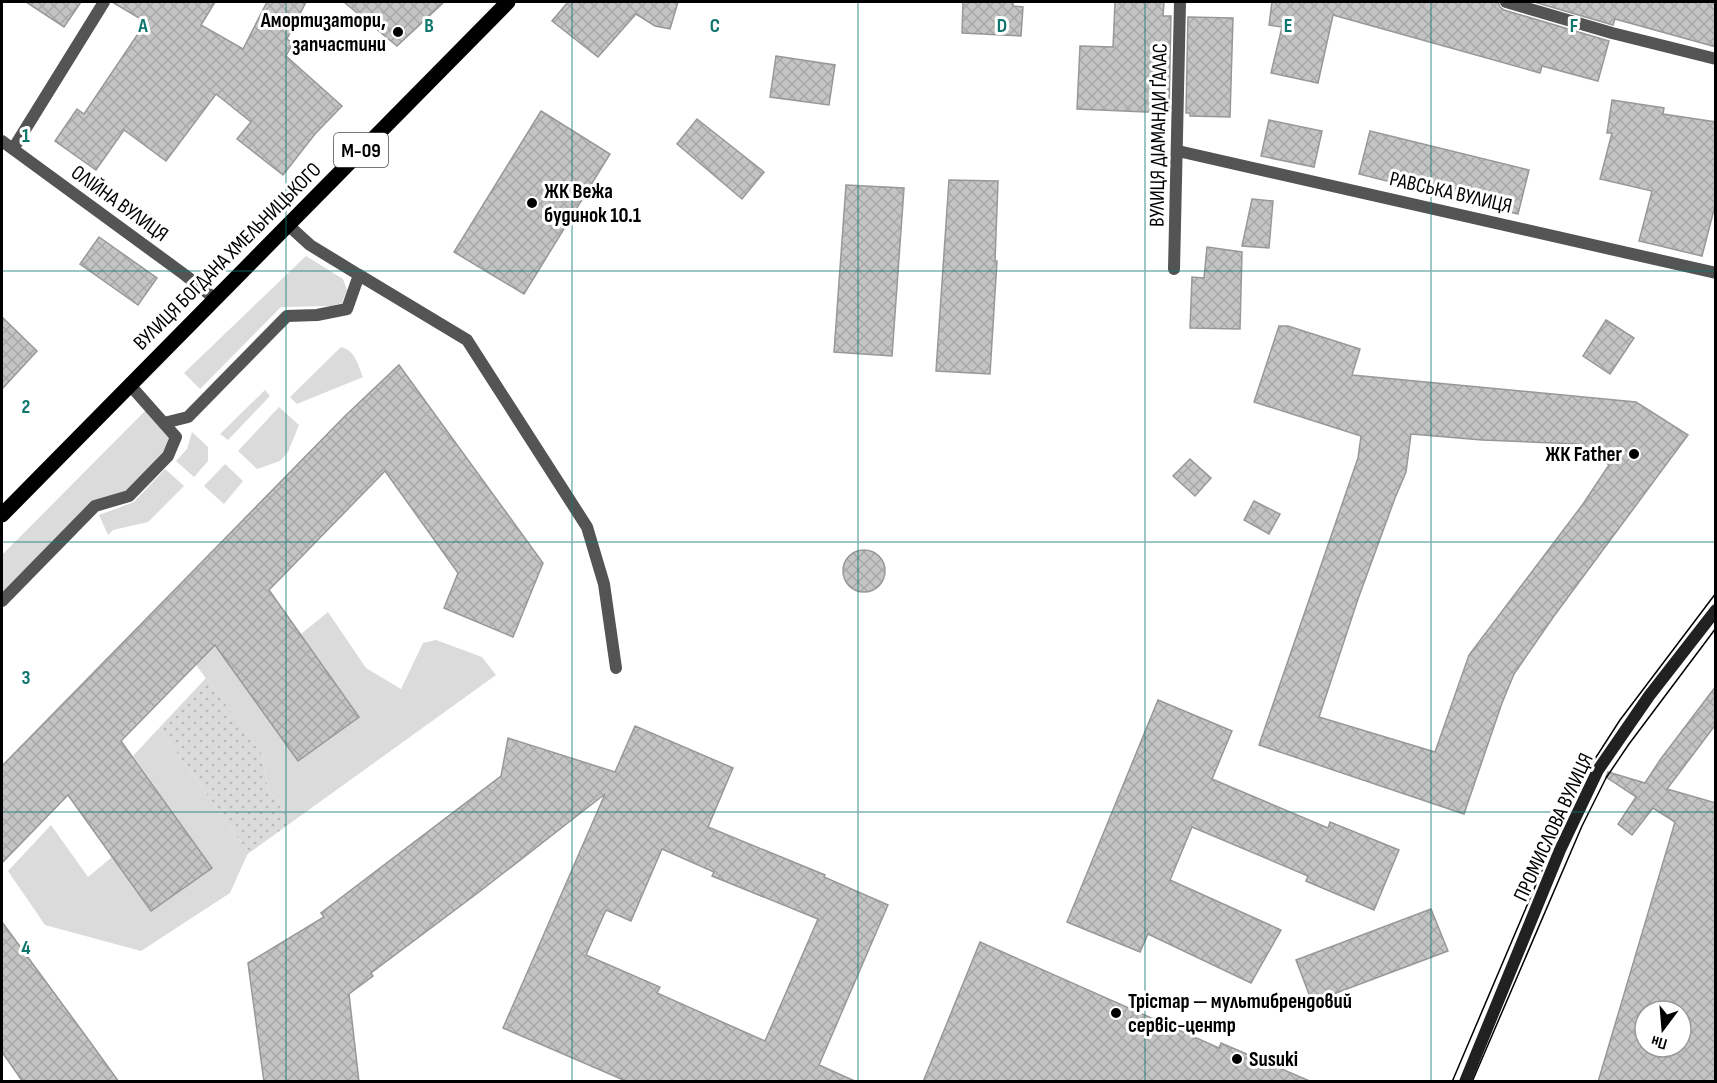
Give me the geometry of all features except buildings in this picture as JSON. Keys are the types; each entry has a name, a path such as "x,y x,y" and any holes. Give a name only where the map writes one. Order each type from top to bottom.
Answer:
{"main road":[{"name":"ВУЛИЦЯ БОГДАНА ХМЕЛЬНИЦЬКОГО","path":"2,515 508,2"},
{"name":"ПРОМИСЛОВА ВУЛИЦЯ","path":"1465,1082 1560,850 1598,770 1649,696 1716,610"}],"street":[{"path":"13,149 104,2"},
{"name":"ВУЛИЦЯ ДІАМАНДИ ҐАЛАС","path":"1174,269 1180,2"},
{"path":"1506,2 1612,33 1716,59"},
{"name":"ОЛІЙНА ВУЛИЦЯ","path":"2,141 214,298"},
{"name":"РАВСЬКА ВУЛИЦЯ","path":"1178,151 1716,273"},
{"path":"288,225 310,245 467,340 587,527 604,584 616,668"},
{"path":"164,423 188,417 287,316 317,315 347,309 359,275"},
{"path":"2,601 95,506 129,496 168,456 176,437 130,385"}],"shaded area":[{"path":"306,256 343,279 347,290 342,303 331,306 281,307 200,389 184,373"},
{"path":"341,347 353,355 363,377 297,404 290,397"},
{"path":"265,390 270,396 228,440 220,434"},
{"path":"150,406 176,437 129,496 95,506 2,601 2,555"},
{"path":"279,407 299,425 288,452 280,461 257,469 238,451"},
{"path":"192,432 208,447 208,461 194,477 176,461 187,449"},
{"path":"225,464 243,481 224,504 204,486"},
{"path":"165,469 184,486 148,522 113,530 108,535 99,515 134,502"},
{"path":"328,612 366,668 401,689 423,643 436,640 482,657 496,675 292,822 268,789 262,754 196,665 215,644 298,761 359,717 301,634"},
{"path":"206,678 262,754 268,789 292,822 249,853 159,728"},
{"path":"159,728 249,853 230,893 141,951 45,925 8,871 51,825 88,877 112,857 151,911 212,868 133,756"}],"tram line":[{"path":"1452,1082 1565,816 1591,765 1620,720 1716,593"},
{"path":"1472,1082 1582,826 1606,778 1716,628"}],"place":[{"name":"Амортизатори, запчастини","path":"398,32"},
{"name":"ЖК Вежа будинок 10.1","path":"532,203"},
{"name":"ЖК Father","path":"1634,454"},
{"name":"Трістар — мультибрендовий сервіс-центр","path":"1116,1013"},
{"name":"Susuki","path":"1237,1059"}]}
